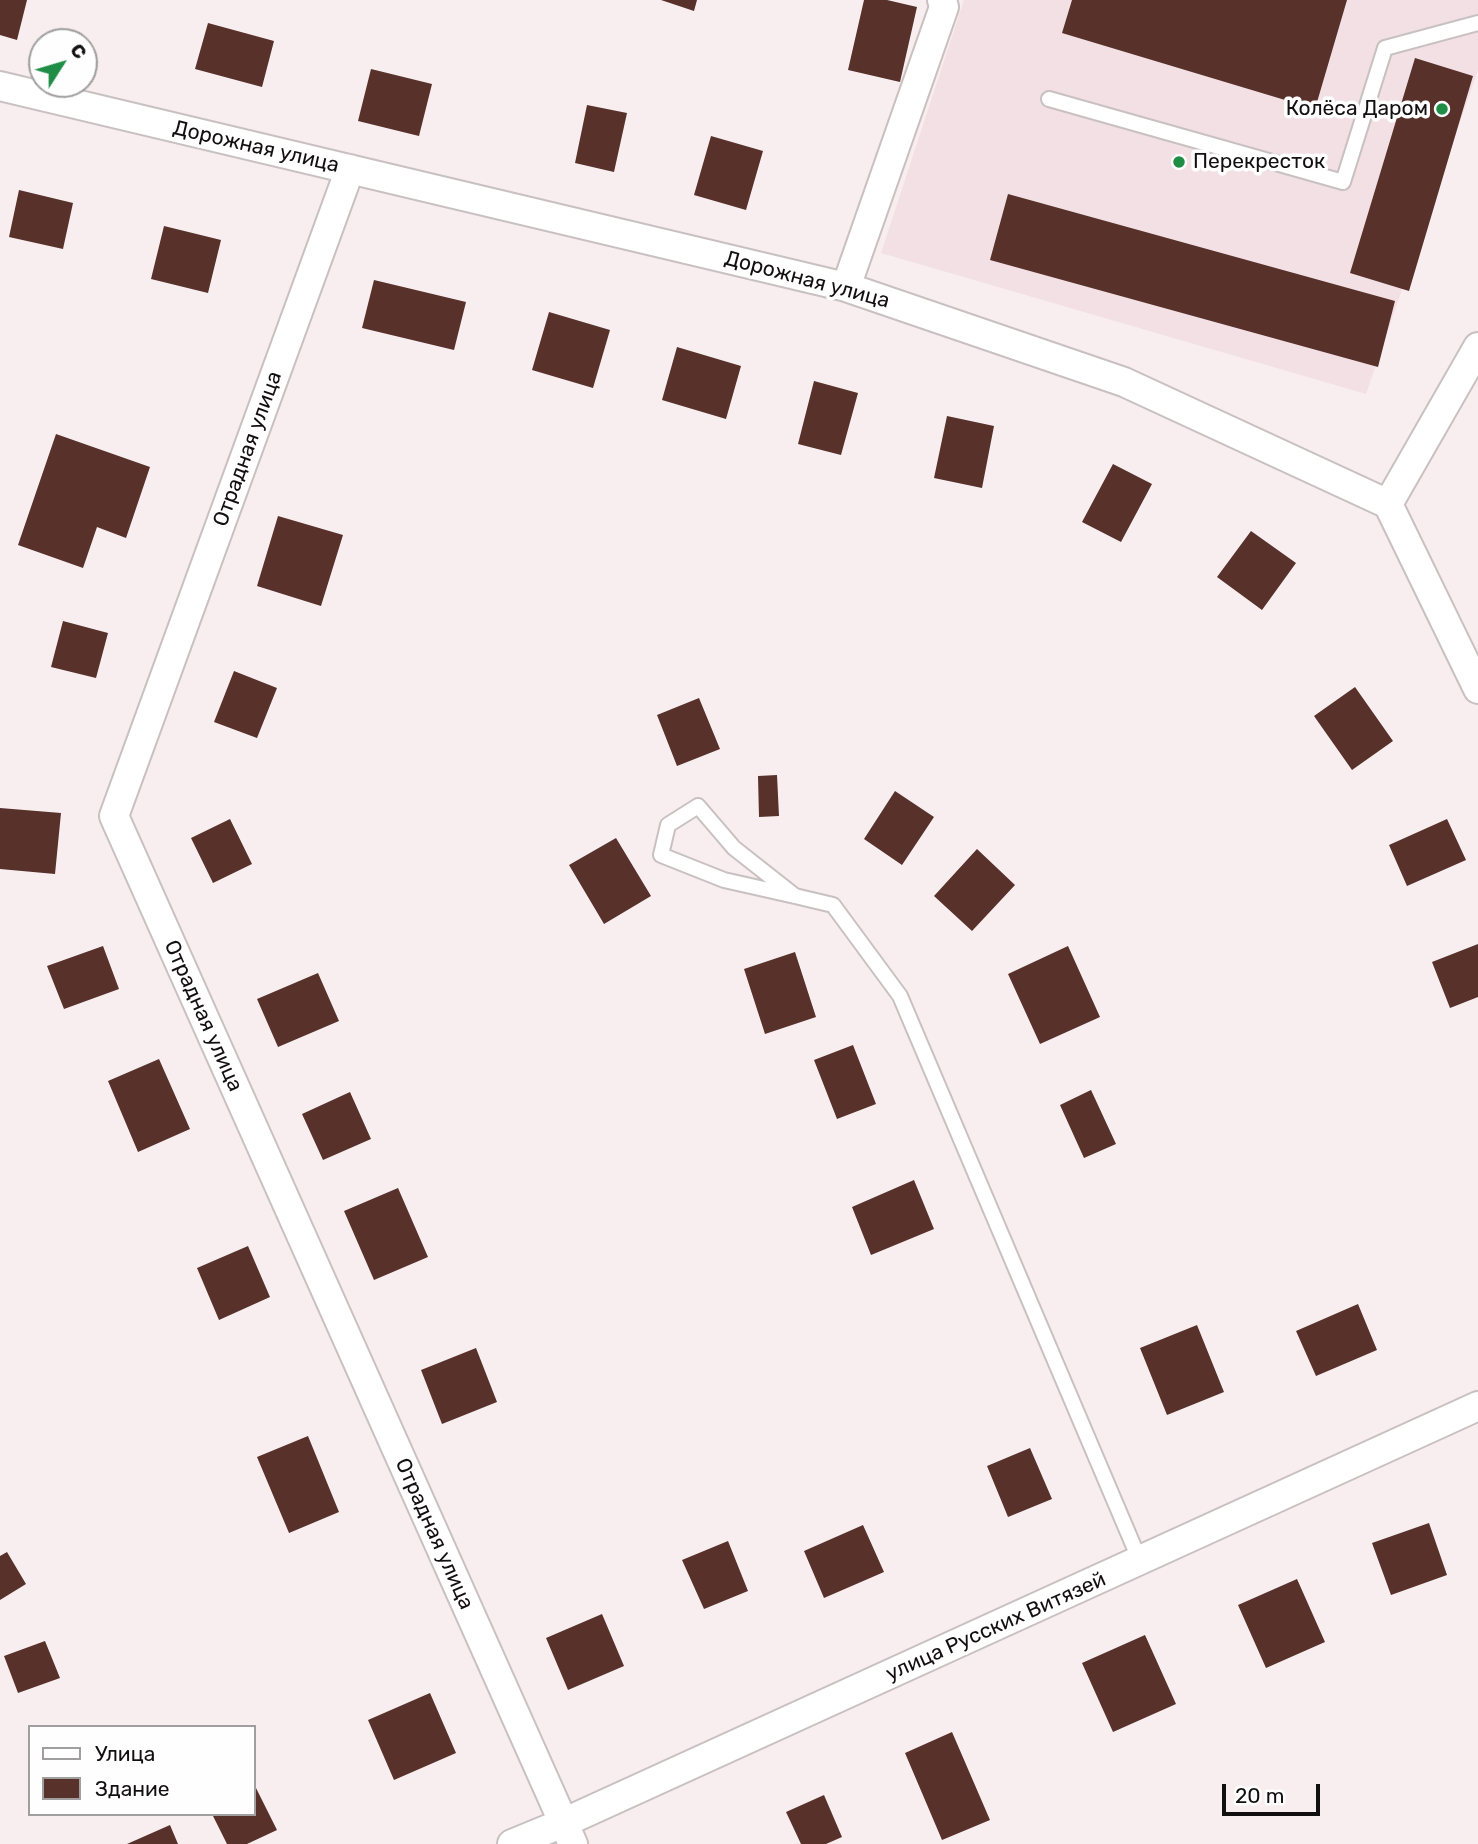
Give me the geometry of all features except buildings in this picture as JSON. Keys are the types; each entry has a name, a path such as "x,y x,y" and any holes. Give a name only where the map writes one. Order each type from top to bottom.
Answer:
{"street":[{"path":"846,287 944,7 942,0"},
{"name":"Дорожная улица","path":"0,86 846,287 1124,382 1388,504"},
{"name":"Отрадная улица","path":"350,169 114,816 568,1834"},
{"path":"1478,347 1388,504 1478,689"},
{"name":"улица Русских Витязей","path":"512,1844 568,1834 1140,1561 1478,1406"}],"lane":[{"path":"1049,99 1343,182 1385,48 1478,23"},
{"path":"795,896 734,848 698,806 668,825 661,855 724,880 833,905 900,996 1140,1561"}],"shaded area":[{"name":"Перекресток","path":"964,0 1478,0 1478,70 1366,394 881,253"}],"place":[{"name":"Колёса Даром","path":"1442,109"},
{"name":"Перекресток","path":"1179,162"}]}
